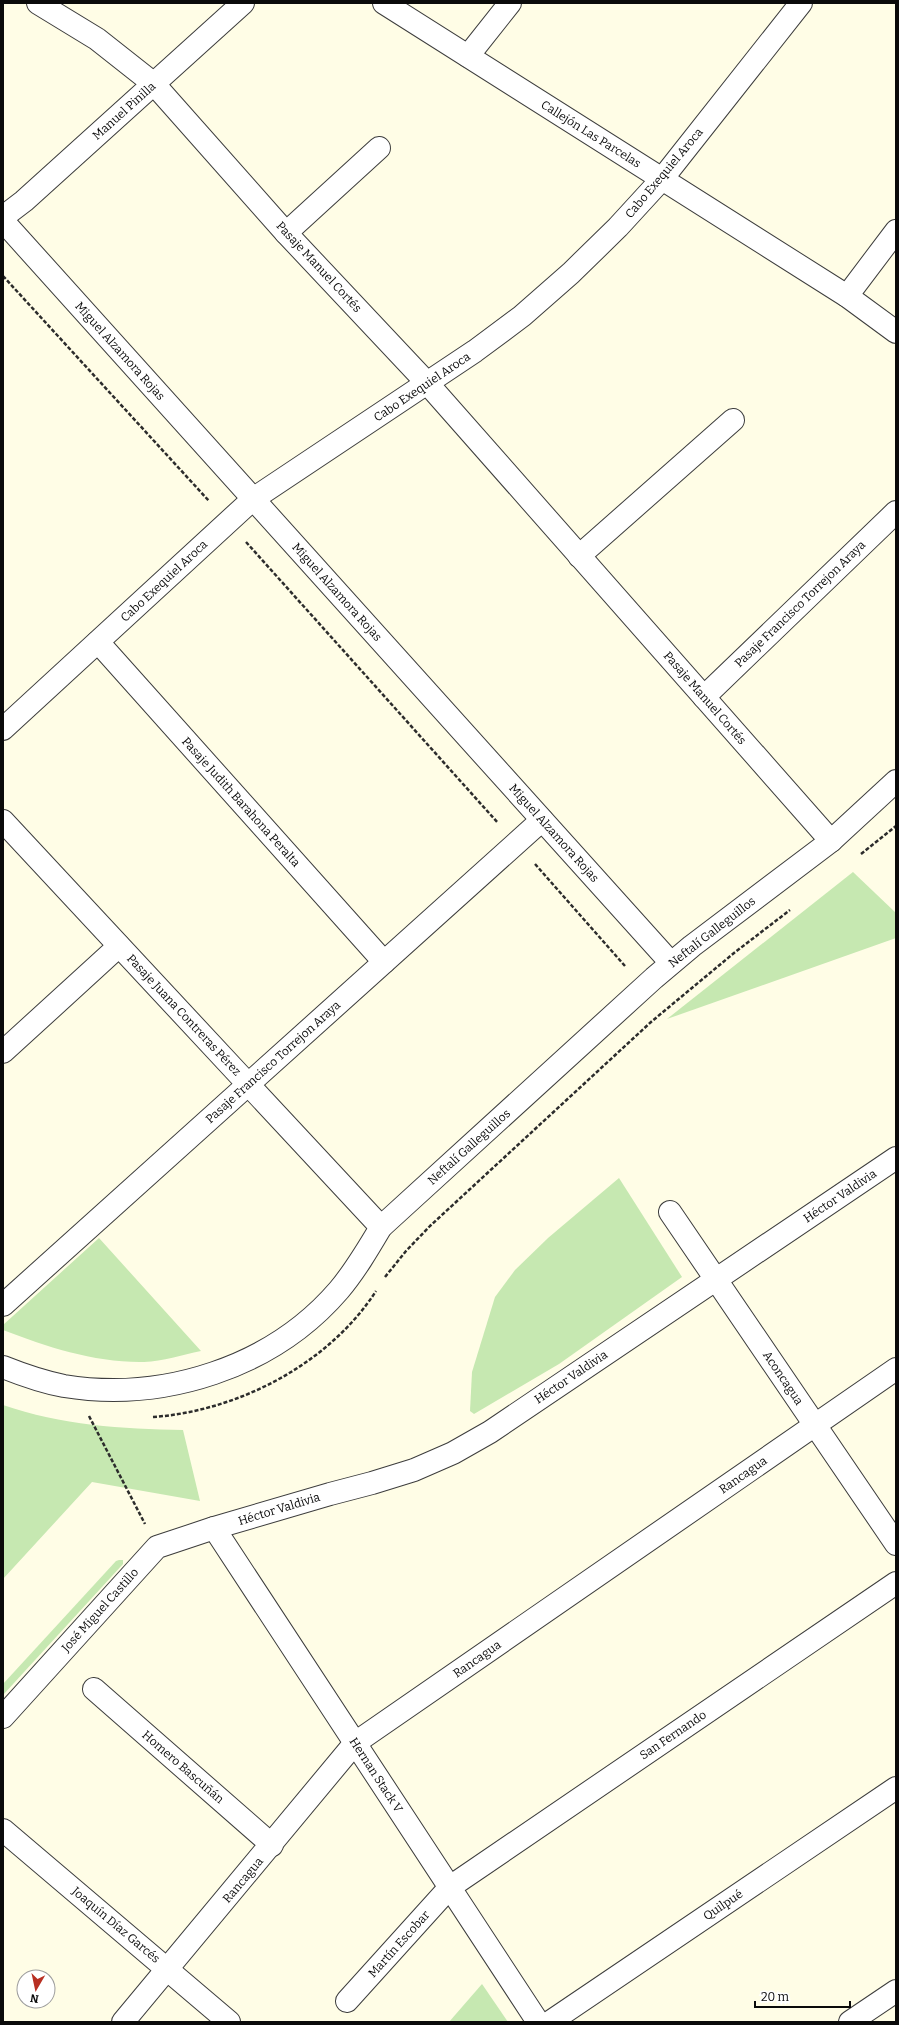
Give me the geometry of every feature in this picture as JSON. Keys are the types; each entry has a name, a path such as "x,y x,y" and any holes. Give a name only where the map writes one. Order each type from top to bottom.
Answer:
{"street":[{"name":"Pasaje Manuel Cortés","path":"38,3 97,39 154,84 286,232 428,384 831,841"},
{"name":"Manuel Pinilla","path":"3,217 24,201 243,3"},
{"name":"Callejón Las Parcelas","path":"384,3 847,296 896,332"},
{"path":"468,56 510,3"},
{"name":"Cabo Exequiel Aroca","path":"3,729 253,498 428,384 475,351 522,316 571,273 618,227 662,179 801,3"},
{"path":"286,232 379,148"},
{"name":"Miguel Alzamora Rojas","path":"3,221 671,963"},
{"path":"847,296 896,231"},
{"path":"579,556 733,420"},
{"name":"Pasaje Francisco Torrejon Araya","path":"704,697 896,512"},
{"name":"Pasaje Judith Barahona Peralta","path":"98,642 384,962"},
{"name":"Neftalí Galleguillos","path":"3,1367 26,1376 63,1386 100,1390 137,1389 175,1385 211,1374 247,1360 280,1341 311,1318 338,1291 362,1260 381,1227 644,987 671,963 831,841 896,781"},
{"name":"Pasaje Francisco Torrejon Araya","path":"3,1305 542,820"},
{"name":"Pasaje Juana Contreras Pérez","path":"3,821 381,1227"},
{"path":"3,1052 119,946"},
{"name":"Héctor Valdivia","path":"214,1528 330,1494 372,1484 414,1470 453,1453 490,1432 896,1158"},
{"name":"Aconcagua","path":"670,1212 896,1544"},
{"name":"Rancagua","path":"123,2022 272,1845 355,1743 816,1426 896,1369"},
{"name":"José Miguel Castillo","path":"3,1717 157,1547 214,1528"},
{"name":"Hernan Stack V","path":"214,1528 538,2022"},
{"name":"San Fernando","path":"450,1887 896,1583"},
{"name":"Homero Bascuñán","path":"94,1689 272,1845"},
{"name":"Quilpué","path":"550,2022 896,1788"},
{"name":"Joaquín Díaz Garcés","path":"3,1830 229,2022"},
{"name":"Martín Escobar","path":"348,2001 450,1887"},
{"path":"850,2022 896,1991"}],"path":[{"path":"3,276 228,522 516,843 664,1011"},
{"path":"63,1386 89,1417 157,1547"}],"green space":[{"path":"853,872 896,913 896,938 667,1019"},
{"path":"619,1178 682,1277 559,1364 474,1414 470,1411 472,1372 495,1297 515,1270 548,1238"},
{"path":"99,1238 201,1351 165,1359 144,1362 126,1362 72,1353 3,1330 3,1325"},
{"path":"3,1405 47,1417 92,1425 183,1430 200,1501 92,1482 3,1579"},
{"path":"123,1560 123,1564 3,1695 3,1684 116,1561"},
{"path":"482,1984 508,2022 449,2022"}]}
